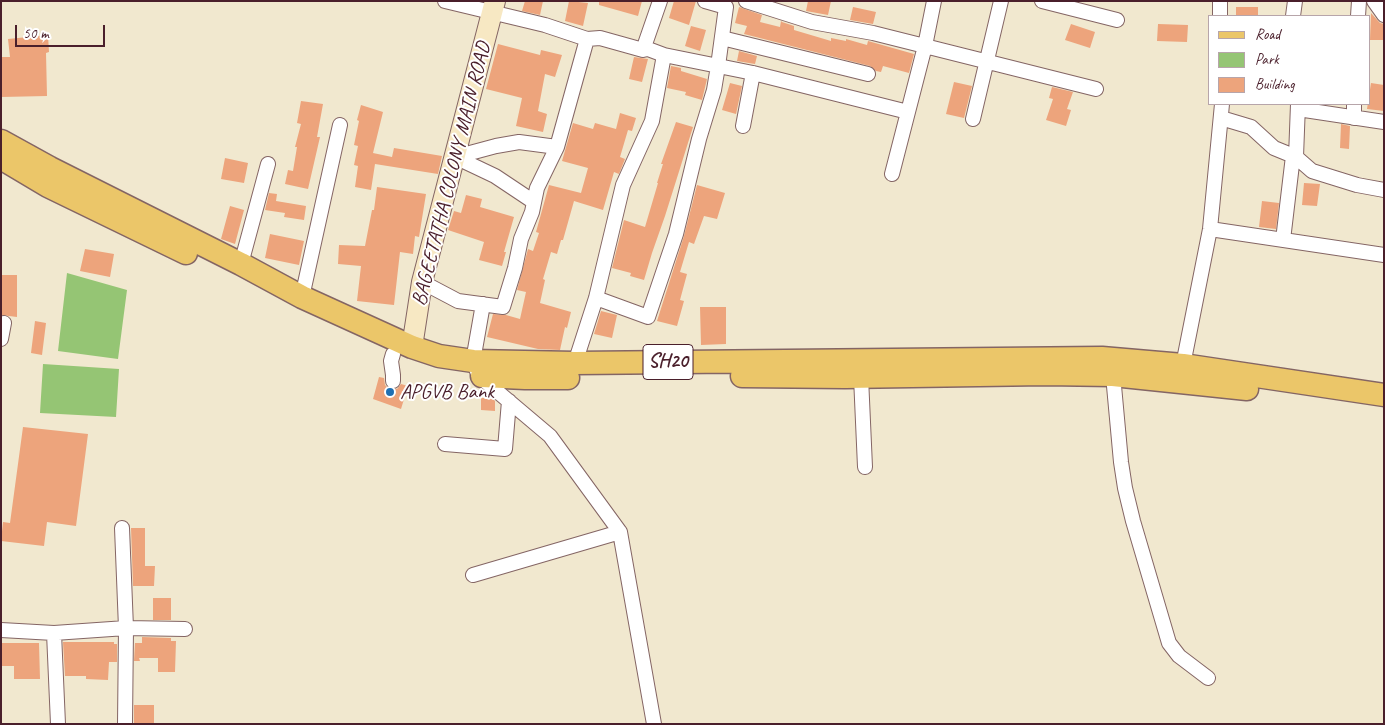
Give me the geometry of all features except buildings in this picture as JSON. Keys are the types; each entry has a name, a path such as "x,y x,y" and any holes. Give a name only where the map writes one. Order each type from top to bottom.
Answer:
{"main road":[{"name":"SH20","path":"1,141 50,168 241,264 403,350 418,364 476,368 575,363 1102,358 1183,365 1384,394"},
{"name":"SH20","path":"1,158 48,186 403,350"},
{"name":"SH20","path":"476,368 525,378 1113,375 1247,389 1384,410"}],"street":[{"path":"446,1 494,7 587,39 600,38 643,50 648,49 664,55 753,73 908,112"},
{"path":"643,50 660,1"},
{"path":"596,298 648,317 676,234 699,139 714,90 727,4 705,1"},
{"path":"746,1 812,22 873,33 1096,90"},
{"path":"892,174 925,46 934,1"},
{"path":"973,119 1001,1"},
{"path":"1042,1 1118,20"},
{"path":"1220,1 1220,15"},
{"path":"1293,15 1295,1"},
{"path":"1358,15 1359,1"},
{"path":"1374,1 1384,15"},
{"name":"BAGEETATHA COLONY MAIN ROAD","path":"403,350 494,7"},
{"path":"722,38 868,74"},
{"path":"422,282 458,301 503,307 515,268 521,239 532,212 537,188 557,147 587,39"},
{"path":"575,363 596,298 623,185 652,121 664,55"},
{"path":"743,126 753,73"},
{"path":"1183,365 1210,229 1222,105"},
{"path":"1283,240 1295,156 1298,106 1354,111 1384,122"},
{"path":"1221,118 1251,127 1274,148 1295,156 1312,171 1358,185 1384,190"},
{"path":"302,297 340,125"},
{"path":"455,157 519,142 557,147"},
{"path":"455,157 495,176 534,202"},
{"path":"241,264 268,164"},
{"path":"1210,229 1384,256"},
{"path":"483,304 476,368 482,386 487,393 487,398"},
{"path":"1,339 4,323"},
{"path":"393,381 391,362 403,350"},
{"path":"476,368 509,401 550,436 620,532 654,724"},
{"path":"1113,375 1125,488 1169,643 1179,656 1208,678"},
{"path":"861,376 865,467"},
{"path":"445,444 505,449 509,401"},
{"path":"122,528 126,628 125,724"},
{"path":"473,574 620,532"},
{"path":"1,630 54,632 126,628 186,629"},
{"path":"54,632 58,724"}],"green space":[{"path":"67,273 127,290 118,359 58,351"},
{"path":"43,364 119,369 116,417 40,413"}],"place":[{"name":"APGVB Bank","path":"390,392"}]}
